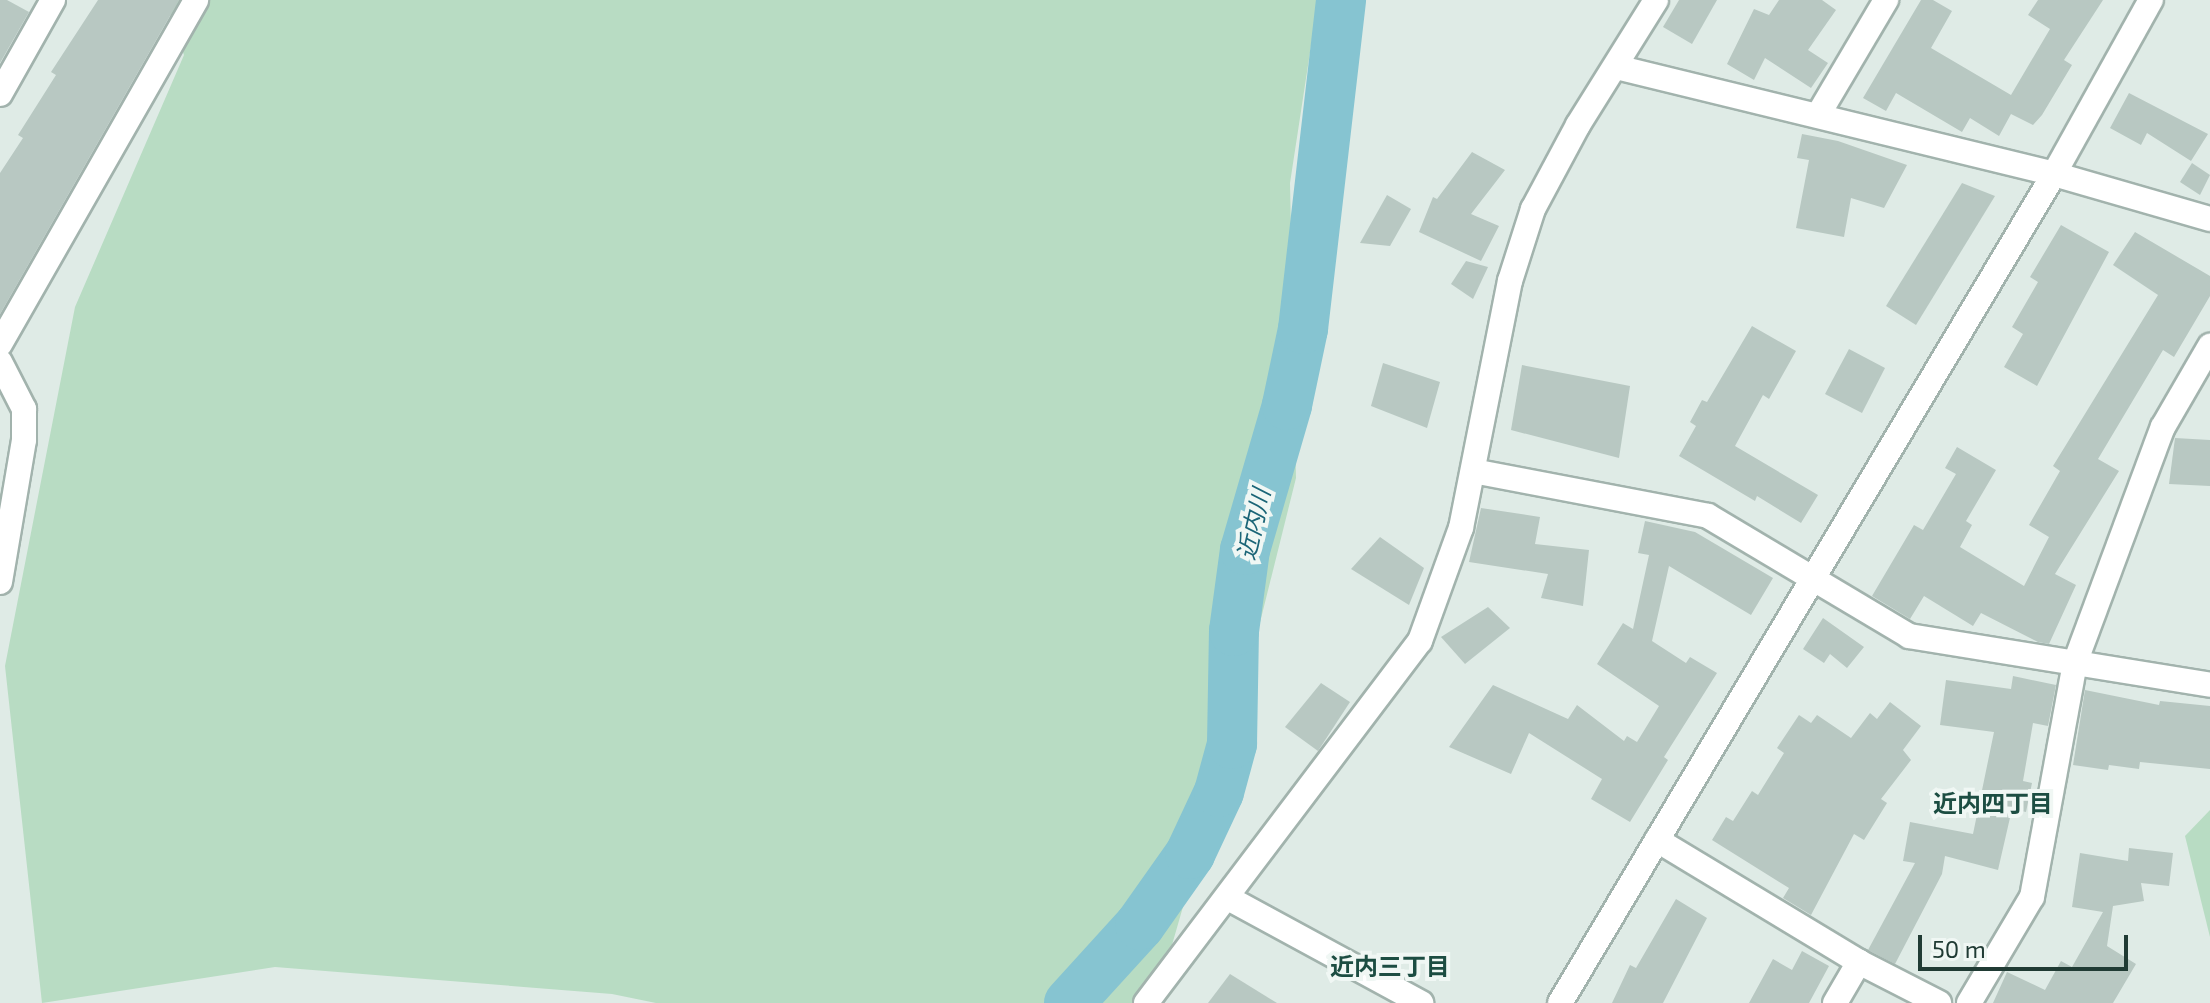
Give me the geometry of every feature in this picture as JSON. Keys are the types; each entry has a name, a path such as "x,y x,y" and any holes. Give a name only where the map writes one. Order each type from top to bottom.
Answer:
{"street":[{"path":"0,94 53,0"},
{"path":"0,344 196,0"},
{"path":"1146,1003 1420,641 1461,528 1510,281 1533,209 1578,125 1656,0"},
{"path":"1818,115 1886,0"},
{"path":"1560,1003 2054,174 2151,0"},
{"path":"1616,67 2054,174 2210,219"},
{"path":"1969,1003 2032,897 2075,663 2163,427 2210,346"},
{"path":"0,362 24,409 24,440 0,582"},
{"path":"0,400 24,409"},
{"path":"1473,471 1708,516 1909,636 2210,685"},
{"path":"1657,840 1859,962 1939,1003"},
{"path":"1228,898 1421,1003"},
{"path":"1835,1003 1859,962"}],"green space":[{"path":"165,0 1318,0 1290,183 1296,478 1228,751 1161,983 1143,1003 656,1003 612,994 275,967 42,1003 5,666 75,307 184,55"},
{"path":"2210,810 2210,937 2185,836"}],"building":[{"path":"0,0 7,0 29,12 0,63"},
{"path":"98,0 179,0 0,314 0,173 23,138 18,135 56,75 51,72"},
{"path":"1679,0 1717,0 1692,44 1663,27"},
{"path":"1779,0 1822,0 1836,10 1808,50 1828,63 1811,88 1765,58 1754,80 1727,64 1754,9 1769,15"},
{"path":"1921,0 1933,0 1952,11 1931,48 2011,95 2050,29 2028,15 2038,0 2103,0 2064,60 2072,65 2042,115 2033,125 2011,114 1999,136 1970,118 1962,132 1896,93 1886,111 1863,98"},
{"path":"2129,93 2208,134 2191,161 2147,133 2141,145 2110,128"},
{"path":"1802,134 1838,141 1907,165 1884,208 1851,198 1844,237 1796,228 1809,160 1797,158"},
{"path":"1472,152 1505,170 1471,214 1499,226 1481,261 1419,232 1433,197 1437,199"},
{"path":"2192,163 2210,175 2200,195 2180,182"},
{"path":"1962,183 1995,196 1916,325 1886,306"},
{"path":"1387,195 1411,209 1390,246 1360,243"},
{"path":"2061,225 2109,252 2037,386 2004,367 2023,334 2012,327 2038,282 2030,277"},
{"path":"2135,232 2210,276 2210,296 2174,357 2163,350 2098,459 2119,471 2055,574 2076,585 2049,644 2038,642 1981,613 1973,626 1924,596 1910,619 1872,596 1914,525 1923,530 1956,474 1945,468 1957,447 1996,470 1966,521 1972,525 1960,547 2024,586 2049,537 2029,525 2060,471 2053,466 2158,295 2113,265"},
{"path":"1466,261 1488,267 1473,299 1451,284"},
{"path":"1752,326 1796,351 1769,399 1763,395 1735,446 1818,495 1801,523 1757,496 1755,501 1679,456 1696,426 1690,422 1702,400 1707,402"},
{"path":"1849,349 1885,368 1862,413 1825,394"},
{"path":"1383,363 1440,382 1427,428 1371,406"},
{"path":"1522,365 1630,386 1619,458 1511,430"},
{"path":"2175,438 2210,440 2210,486 2169,484"},
{"path":"1481,508 1540,517 1535,544 1589,550 1583,606 1541,598 1548,574 1469,562"},
{"path":"1645,521 1695,532 1773,578 1751,615 1669,566 1652,641 1686,663 1690,657 1717,673 1664,757 1668,760 1630,822 1591,799 1602,779 1529,733 1511,774 1449,747 1493,685 1568,719 1577,705 1624,741 1627,736 1637,742 1659,706 1597,664 1623,623 1633,629 1649,555 1638,553"},
{"path":"1380,537 1424,568 1409,605 1351,569"},
{"path":"1488,607 1510,628 1465,664 1441,637"},
{"path":"1823,618 1864,647 1847,668 1830,654 1824,663 1803,649"},
{"path":"2013,676 2056,685 2048,726 2033,723 2023,781 2032,783 2026,812 2012,809 1998,870 1945,856 1942,874 1895,964 1868,950 1915,863 1903,861 1910,822 1973,834 1994,732 1940,725 1946,680 2011,689"},
{"path":"1321,683 1350,702 1318,751 1285,727"},
{"path":"2085,690 2159,705 2160,701 2210,706 2210,769 2140,762 2139,769 2109,765 2108,770 2073,765"},
{"path":"1890,702 1921,726 1903,750 1911,760 1881,799 1887,803 1864,840 1854,834 1811,915 1783,898 1789,888 1712,840 1726,817 1733,821 1752,791 1758,795 1784,753 1777,748 1799,715 1811,723 1817,715 1851,738 1870,713 1877,719"},
{"path":"2129,848 2173,853 2169,886 2141,883 2144,901 2113,906 2107,946 2136,964 2113,1003 1993,1003 2007,972 2045,990 2061,961 2072,967 2103,912 2072,907 2080,853 2128,861"},
{"path":"1676,899 1707,918 1663,1003 1612,1003 1630,965 1636,968"},
{"path":"1802,951 1829,966 1809,1003 1749,1003 1773,959 1792,970"},
{"path":"1230,974 1277,1003 1208,1003"}],"waterway":[{"name":"近内川","path":"1069,1003 1140,925 1190,854 1219,792 1232,744 1234,631 1245,550 1287,405 1303,329 1341,0"}],"district":[{"name":"近内四丁目","path":"1993,803"},
{"name":"近内三丁目","path":"1390,966"}]}
